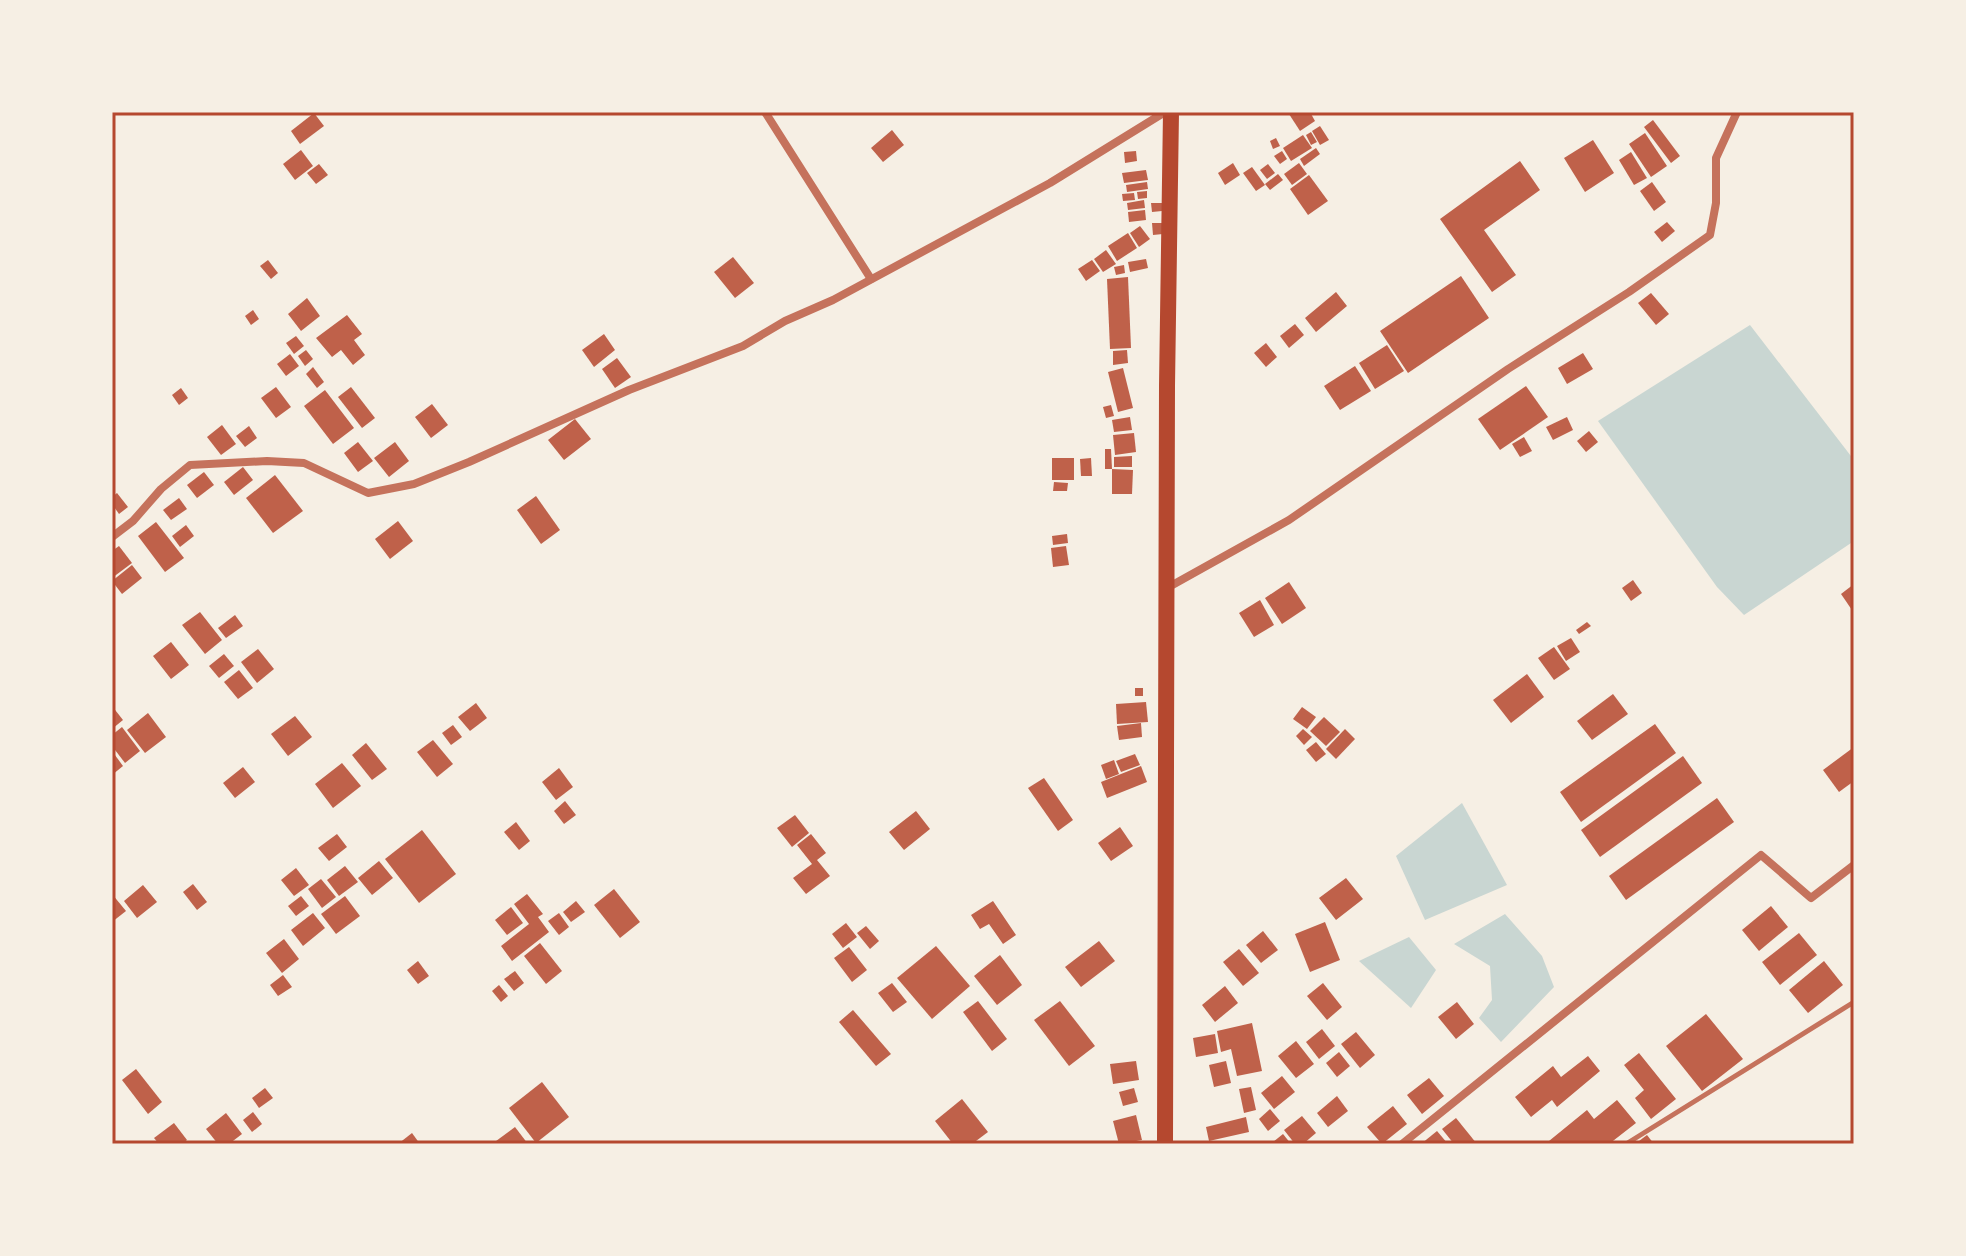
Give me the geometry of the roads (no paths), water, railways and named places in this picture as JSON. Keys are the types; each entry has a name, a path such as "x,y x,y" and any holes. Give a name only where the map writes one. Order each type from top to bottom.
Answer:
{"highway":[{"path":"1165,1144 1171,112"}],"street":[{"path":"765,112 871,279"},
{"path":"112,537 133,521 161,489 190,465 267,461 304,463 368,493 414,484 629,390 743,346 1050,183 1165,112"},
{"path":"1167,588 1289,520 1710,235 1716,203 1716,158 1737,112"},
{"path":"1402,1144 1761,855 1811,898 1854,865"}],"lane":[{"path":"1626,1144 1854,1002"}]}
